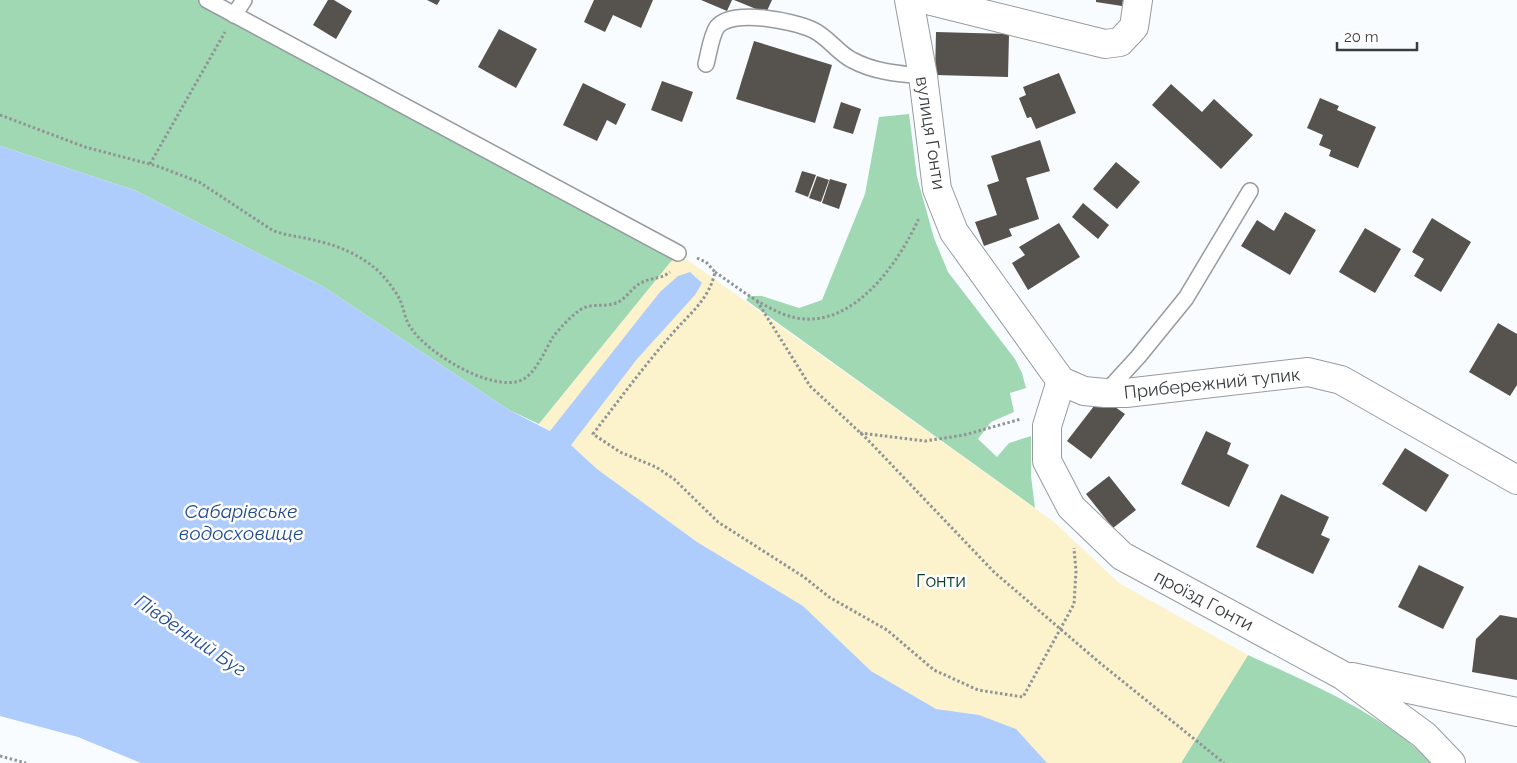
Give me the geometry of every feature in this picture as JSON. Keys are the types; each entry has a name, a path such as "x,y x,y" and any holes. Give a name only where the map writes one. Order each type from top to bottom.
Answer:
{"street":[{"name":"вулиця Гонти","path":"909,0 923,76 937,189 954,232 1061,381"},
{"path":"927,0 1105,44 1120,42 1134,27 1138,0"},
{"name":"Прибережний тупик","path":"1061,381 1084,391 1126,393 1308,372 1341,380 1517,480"},
{"name":"проїзд Гонти","path":"1061,381 1048,426 1047,461 1071,507 1122,556 1342,675 1424,735 1451,763"},
{"path":"1342,675 1517,712"}],"lane":[{"path":"207,0 678,252"},
{"path":"234,15 244,0"},
{"path":"706,64 717,28 727,20 747,17 788,21 814,30 852,60 890,74 923,76"},
{"path":"1105,393 1138,357 1186,298 1250,191"}],"path":[{"path":"150,164 234,15"},
{"path":"0,115 85,147 150,164 199,182 282,235 332,245 373,266 401,302 409,326 419,340 473,375 486,380 516,382 524,379 533,369 555,335 580,310 592,304 608,306 618,303 639,284 649,279 662,278 673,270 678,252 706,262 714,272 757,301 785,315 817,319 842,312 860,299 885,273 909,239 924,206 937,189"},
{"path":"714,272 712,284 704,300 672,333 593,434 620,452 656,467 674,479 718,522 804,577 829,597 887,630 934,670 978,690 1023,697 1074,604 1076,571 1071,507"},
{"path":"757,301 810,386 860,432 994,572 1060,629 1224,763"},
{"path":"860,432 925,441 964,435 1003,423 1051,412"},
{"path":"0,756 26,763"}],"green space":[{"path":"0,0 207,0 678,253 539,424 509,410 322,286 134,190 0,146"},
{"path":"909,114 917,177 934,238 948,272 1015,359 1022,373 1026,388 1010,393 1014,412 991,422 978,439 997,457 1009,443 1031,436 1031,476 1035,508 746,300 749,296 762,296 799,308 822,300 865,194 879,117"},
{"path":"1248,655 1345,701 1369,715 1413,745 1432,763 1181,763"}],"sand":[{"name":"Гонти","path":"678,253 1054,522 1119,583 1248,655 1181,763 1047,763 979,715 936,709 871,671 803,606 697,542 597,469 575,448 539,424"}],"water":[{"name":"Сабарівське водосховище","path":"0,146 134,190 322,286 509,410 550,431 660,292 678,276 690,272 702,283 695,295 637,359 571,445 597,469 697,542 803,606 871,671 936,709 979,715 1016,729 1047,763 141,763 78,737 0,716"}],"building":[{"path":"328,0 334,0 352,11 336,39 313,25"},
{"path":"427,0 440,0 437,5"},
{"path":"594,0 653,0 641,28 613,15 605,32 584,22"},
{"path":"701,0 732,0 727,11"},
{"path":"734,0 772,0 766,13"},
{"path":"1096,0 1123,0 1122,6 1096,2"},
{"path":"499,29 537,49 516,88 478,67"},
{"path":"936,32 1009,34 1008,77 935,75"},
{"path":"754,41 832,65 815,123 736,99"},
{"path":"1059,73 1076,113 1036,129 1031,117 1027,118 1019,98 1026,95 1023,87"},
{"path":"662,81 693,92 682,122 651,110"},
{"path":"583,83 626,104 616,125 607,120 597,141 563,125"},
{"path":"1171,84 1202,112 1214,99 1253,135 1221,169 1152,105"},
{"path":"1320,98 1339,106 1337,110 1376,127 1358,168 1329,156 1331,150 1319,145 1323,135 1307,128"},
{"path":"841,102 861,109 853,134 833,128"},
{"path":"1040,140 1050,171 1026,178 1039,219 1009,229 1012,236 984,246 975,222 997,215 987,185 999,181 991,156"},
{"path":"1116,162 1140,182 1117,209 1093,189"},
{"path":"802,171 816,175 808,197 795,192"},
{"path":"817,176 829,180 821,202 809,198"},
{"path":"830,179 847,184 839,209 822,203"},
{"path":"1083,203 1109,225 1098,239 1072,217"},
{"path":"1285,212 1316,230 1290,275 1241,246 1257,220 1274,231"},
{"path":"1432,218 1471,242 1441,292 1414,276 1424,259 1412,252"},
{"path":"1059,223 1080,257 1028,290 1012,263 1025,255 1019,247"},
{"path":"1365,228 1401,249 1375,293 1339,272"},
{"path":"1498,323 1517,334 1517,385 1510,396 1469,372"},
{"path":"1101,397 1125,414 1091,459 1067,441"},
{"path":"1206,431 1231,443 1227,454 1249,465 1229,507 1181,484"},
{"path":"1405,448 1449,475 1426,512 1382,484"},
{"path":"1109,476 1136,510 1113,528 1086,494"},
{"path":"1281,494 1329,517 1321,535 1330,539 1313,574 1256,547"},
{"path":"1419,565 1464,587 1443,629 1398,607"},
{"path":"1500,615 1517,618 1517,680 1472,672 1476,639"}],"water label":[{"name":"Південний Буг","path":"191,635"}]}
